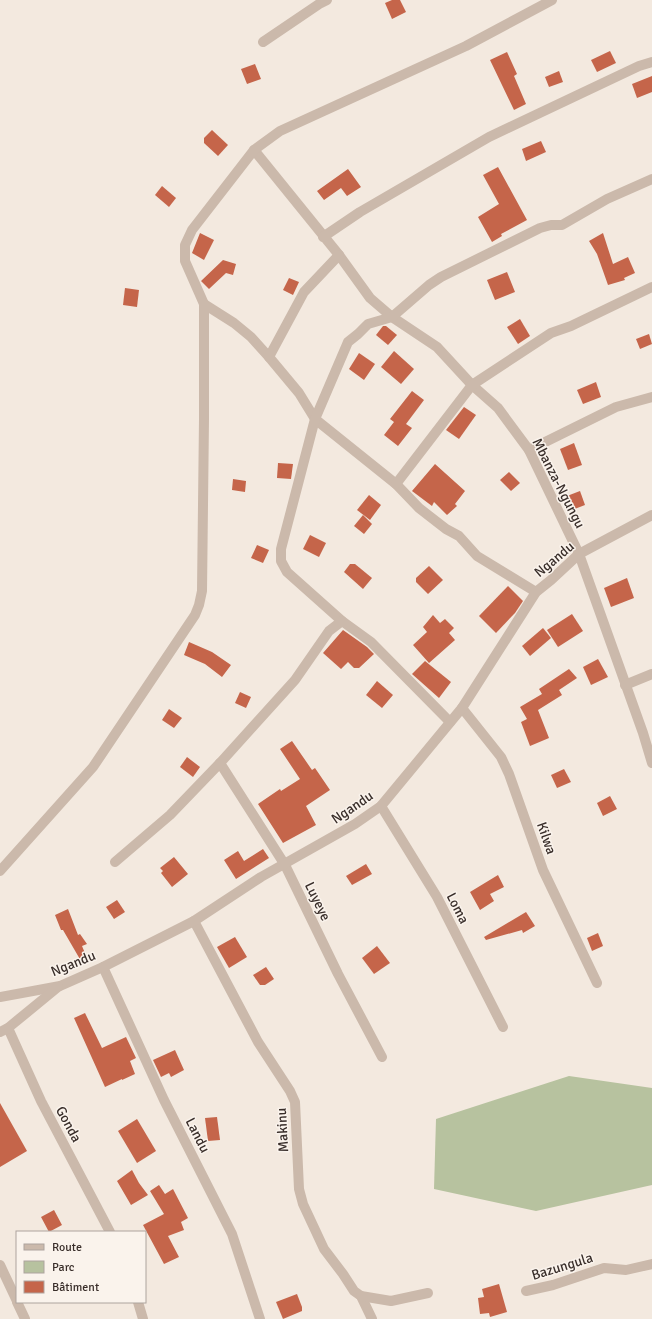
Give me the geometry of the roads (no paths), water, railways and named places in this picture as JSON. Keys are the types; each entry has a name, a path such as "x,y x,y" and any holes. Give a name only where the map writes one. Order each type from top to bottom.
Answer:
{"street":[{"path":"263,42 327,0"},
{"path":"0,871 93,767 195,616 199,605 202,591 204,304 185,261 185,245 192,230 254,150 280,131 466,46 552,0"},
{"path":"323,237 360,212 489,137 639,66 652,62"},
{"name":"Mbanza-Ngungu","path":"254,150 339,255 370,298 392,317 437,347 472,385 498,408 529,450 579,554 652,763"},
{"path":"450,722 371,642 342,621 287,572 281,561 281,549 316,419 348,342 368,324 392,317 429,284 441,277 540,228 562,224 607,199 652,179"},
{"path":"269,357 304,292 339,255"},
{"path":"396,484 472,385 550,333 572,326 652,287"},
{"path":"204,304 234,323 251,338 299,393 316,419 396,484 419,508 446,529 459,536 477,556 536,592"},
{"path":"529,450 616,407 652,397"},
{"name":"Ngandu","path":"0,997 60,986 103,967 194,921 261,877 285,865 355,824 381,806 462,708 536,592 552,580 579,554 652,515"},
{"path":"115,862 170,815 220,763 295,680 328,631 342,621"},
{"path":"625,685 652,674"},
{"name":"Kilwa","path":"462,708 501,758 509,774 543,870 597,983"},
{"name":"Luyeye","path":"220,763 285,865 338,974 382,1058"},
{"name":"Loma","path":"381,806 437,897 503,1028"},
{"name":"Makinu","path":"194,921 258,1042 290,1091 294,1102 299,1189 303,1204 324,1249 354,1291 361,1296 372,1319"},
{"name":"Landu","path":"103,967 164,1100 232,1234 260,1319"},
{"path":"4,1030 60,986"},
{"name":"Gonda","path":"4,1030 109,1231"},
{"name":"Bazungula","path":"526,1291 553,1285 604,1268 626,1270 652,1264"},
{"path":"0,1267 16,1300"},
{"path":"361,1296 391,1301 428,1293"},
{"path":"17,1303 25,1319"},
{"path":"138,1303 143,1319"}]}
